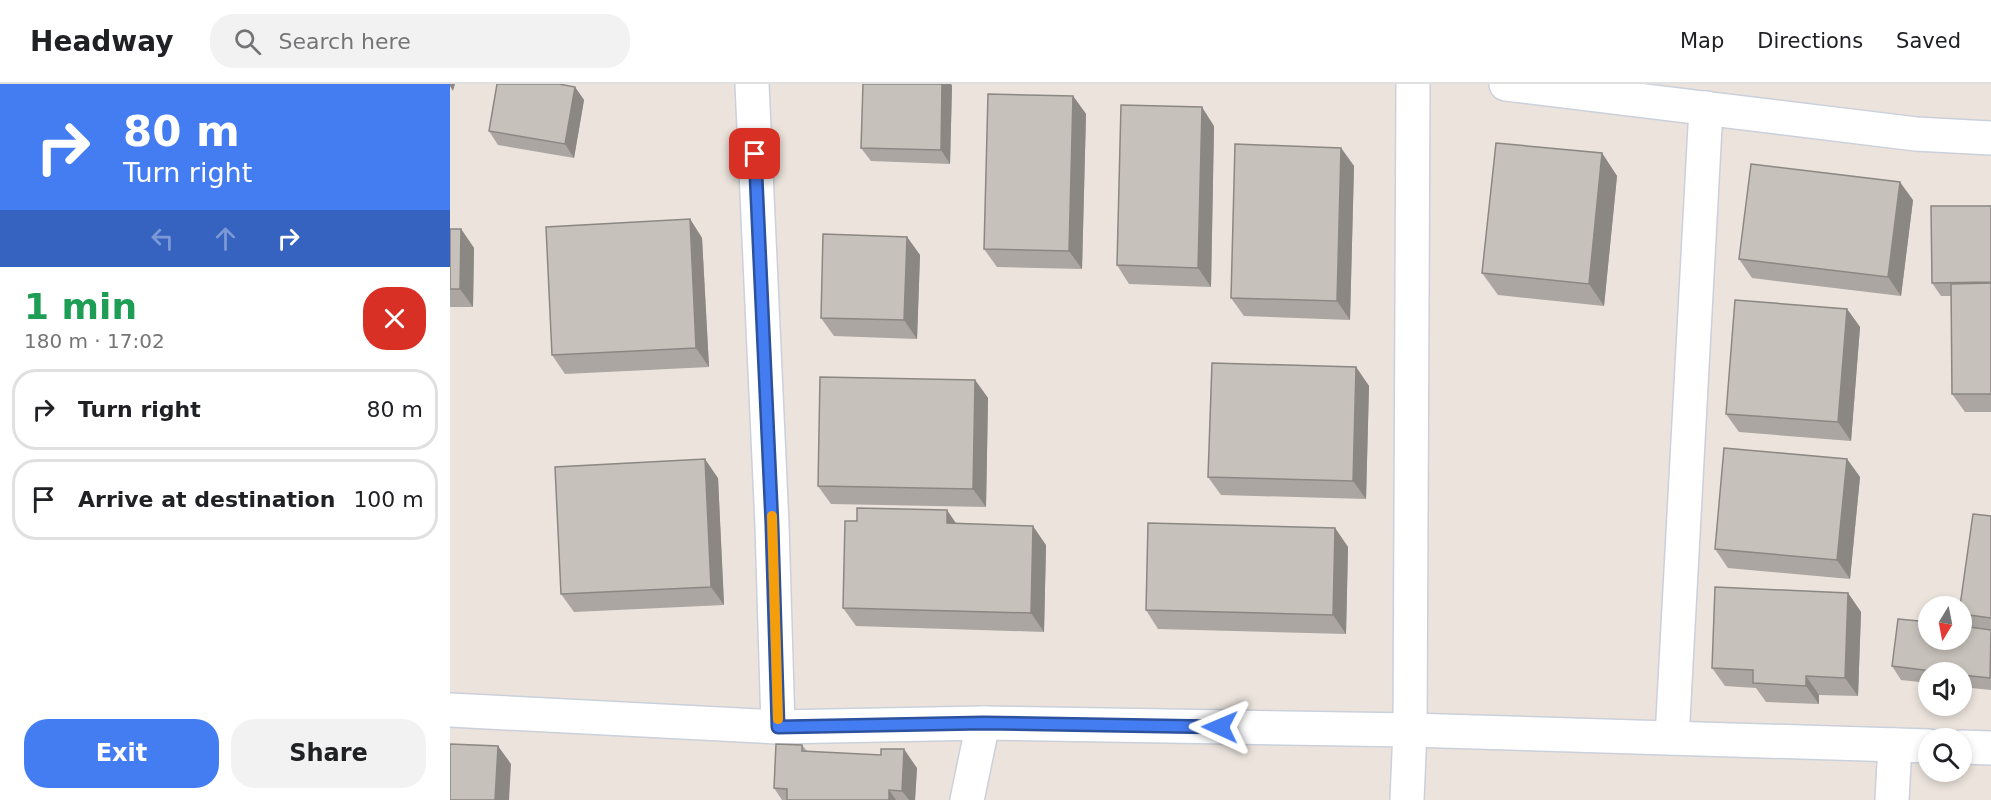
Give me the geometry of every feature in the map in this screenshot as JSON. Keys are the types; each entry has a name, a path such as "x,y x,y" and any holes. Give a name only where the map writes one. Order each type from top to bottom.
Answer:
{"street":[{"path":"752,84 772,513 778,727"},
{"path":"1407,800 1410,730 1413,84"},
{"path":"1506,84 1916,134 1991,138"},
{"path":"1672,738 1706,108"},
{"path":"450,710 778,727 983,723 1410,730 1918,746"},
{"path":"968,800 983,723"},
{"path":"1892,800 1895,745"},
{"path":"1972,747 1991,748"}],"building":[{"path":"497,84 559,84 575,87 565,144 489,131"},
{"path":"863,84 942,84 941,150 861,148"},
{"path":"988,94 1073,96 1069,251 984,249"},
{"path":"1121,105 1202,107 1198,268 1117,265"},
{"path":"1496,143 1602,153 1589,284 1482,273"},
{"path":"1235,144 1341,148 1337,301 1231,298"},
{"path":"1751,164 1900,182 1888,277 1739,259"},
{"path":"1931,206 1991,206 1991,282 1932,283"},
{"path":"690,219 696,348 552,355 546,227"},
{"path":"450,229 461,229 460,289 450,289"},
{"path":"823,234 907,237 904,320 821,318"},
{"path":"1991,283 1991,394 1952,394 1951,284"},
{"path":"1735,300 1847,309 1838,422 1726,414"},
{"path":"1212,363 1356,367 1353,481 1208,477"},
{"path":"820,377 975,380 973,489 818,486"},
{"path":"1724,448 1847,459 1837,560 1715,549"},
{"path":"705,459 711,587 561,594 555,467"},
{"path":"857,508 947,510 947,523 1033,526 1031,613 843,608 845,521 857,521"},
{"path":"1973,514 1991,516 1991,618 1972,615 1972,596 1961,596"},
{"path":"1148,523 1335,528 1333,615 1146,610"},
{"path":"1715,587 1848,593 1845,678 1806,676 1806,686 1753,683 1753,670 1712,668"},
{"path":"1898,619 1918,621 1918,650 1972,650 1972,627 1991,630 1990,678 1972,676 1972,662 1918,662 1918,669 1892,666"},
{"path":"450,744 498,746 495,800 450,800"},
{"path":"776,744 802,745 802,751 881,755 881,749 904,749 902,791 889,790 889,800 787,800 787,789 774,788"}],"slow traffic":[{"path":"772,516 778,719"}],"route":[{"path":"755,154 772,525 778,727 983,723 1220,727"}]}
